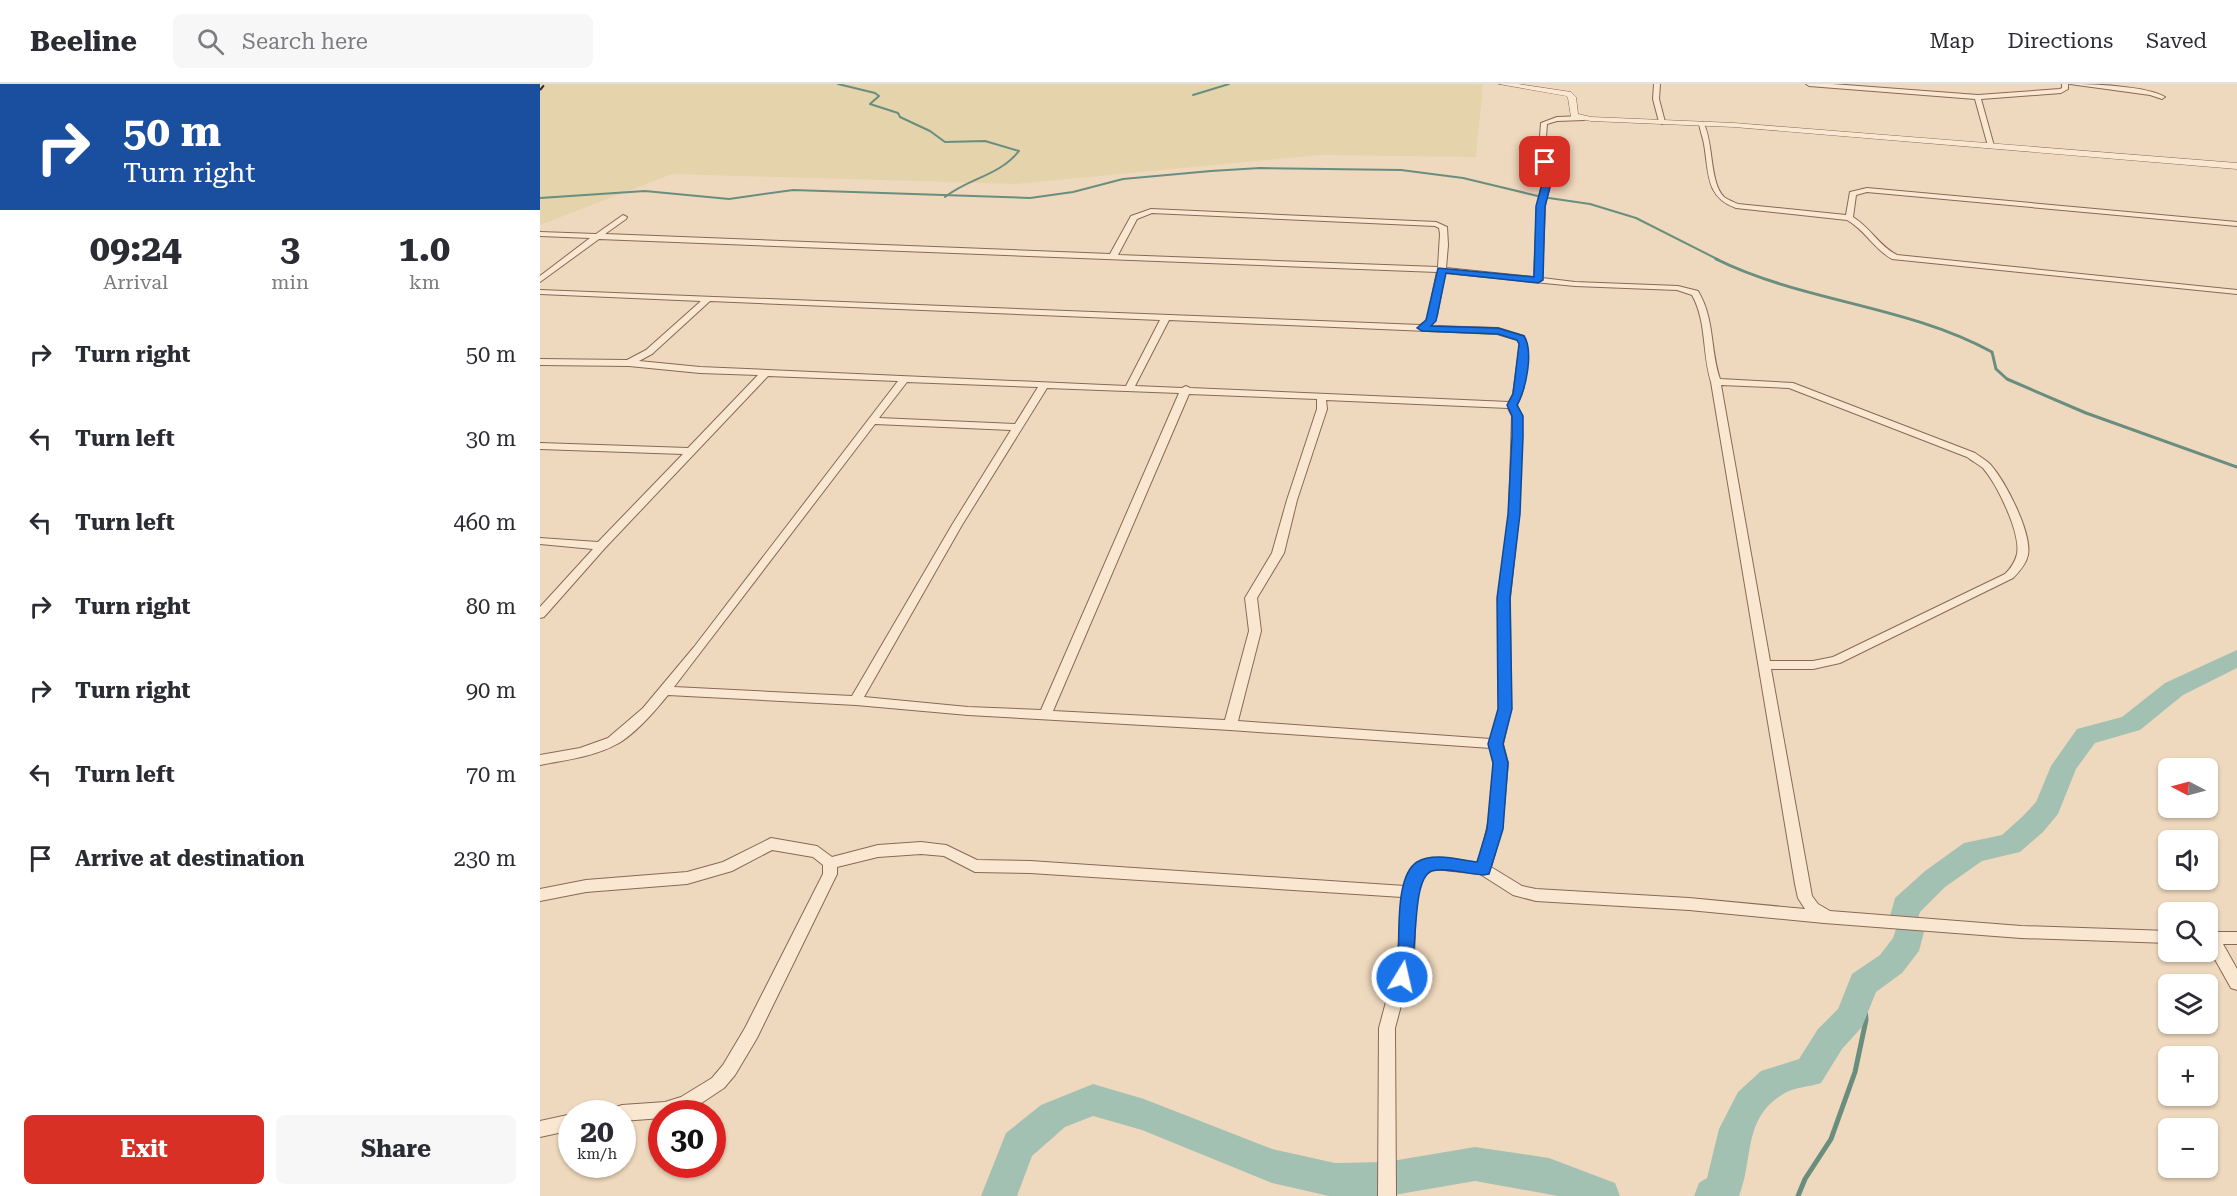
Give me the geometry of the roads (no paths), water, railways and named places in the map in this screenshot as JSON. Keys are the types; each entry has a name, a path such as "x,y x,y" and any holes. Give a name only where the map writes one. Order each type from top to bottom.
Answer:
{"street":[{"path":"1503,84 1568,94 1572,97 1574,115 1584,118"},
{"path":"1657,84 1656,99 1662,122"},
{"path":"1809,84 1978,97 2061,91 2065,89 2065,84"},
{"path":"1922,92 1923,84"},
{"path":"2073,84 2151,93 2162,97"},
{"path":"1978,97 1991,146"},
{"path":"1538,280 1541,206 1546,184 1542,150 1544,123 1557,119 1701,123 2237,166"},
{"path":"1701,123 1708,141 1707,159 1717,193 1728,203 1849,218 1863,227 1882,251 1904,260 2237,292"},
{"path":"1849,218 1853,194 1867,190 2237,224"},
{"path":"1112,258 1137,215 1151,211 1436,224 1443,227 1446,233 1442,270 1431,321 1422,328"},
{"path":"540,280 623,217"},
{"path":"540,234 1442,270 1575,284 1678,288 1695,293 1708,318 1710,360 1716,382 1805,898 1813,908 1827,917"},
{"path":"540,292 1498,331 1521,338 1524,344 1518,394 1512,405"},
{"path":"629,363 649,352 707,300"},
{"path":"1130,387 1165,319"},
{"path":"540,362 629,363 700,370 1186,389 1512,405"},
{"path":"540,614 601,546 765,373"},
{"path":"540,759 582,752 613,741 648,711 904,379"},
{"path":"1716,382 1791,385 1971,455 1986,466 2021,532 2024,546 2022,559 2009,576 1836,660 1813,665 1764,665"},
{"path":"856,701 957,525 1044,385"},
{"path":"1045,715 1186,389"},
{"path":"1230,725 1255,631 1251,598 1278,553 1294,491 1322,410 1321,396"},
{"path":"1483,869 1495,829 1501,763 1496,744 1505,709 1504,598 1514,514 1517,437 1517,416 1512,405"},
{"path":"872,421 1019,427"},
{"path":"540,446 691,452"},
{"path":"540,541 601,546"},
{"path":"664,691 856,701 1496,744"},
{"path":"540,895 586,886 687,878 727,867 771,844 817,852 830,863 830,874 751,1033 729,1070 718,1083 685,1104 665,1110 636,1112"},
{"path":"830,863 878,851 921,848 946,851 975,866 1030,867 1411,892"},
{"path":"1387,1196 1387,1028 1406,957 1414,877 1422,867 1436,863 1483,869 1518,891 1536,895 1689,904 1986,930 2158,937"},
{"path":"2218,938 2237,938"},
{"path":"2218,952 2237,984"},
{"path":"540,1130 558,1126"}],"waterway":[{"path":"838,84 875,93 879,96 870,104 898,113 900,117 930,131 945,142 985,141 1019,151 993,172 948,195"},
{"path":"1193,95 1229,84"},
{"path":"948,195 1030,198 1073,192 1123,179 1260,168 1401,170 1463,178 1542,197 1590,204 1636,218 1719,260"},
{"path":"540,198 645,191 729,199 793,190 948,195"},
{"path":"1716,259 1784,285 1890,313 1959,336 1992,352 1996,369 2007,379 2086,413 2237,467"},
{"path":"1905,916 1906,907 1935,879 1974,851 2010,844 2033,824 2048,807 2064,766 2086,736 2131,724 2174,689 2237,658"},
{"path":"1712,1196 1724,1188 1732,1142 1736,1129 1750,1103 1773,1082 1809,1072 1830,1039 1851,1017 1863,984 1891,964 1908,942 1909,932"},
{"path":"1798,1196 1805,1179 1831,1139 1855,1072 1866,1020 1863,984"},
{"path":"999,1196 1018,1145 1053,1116 1093,1100 1144,1115 1272,1166 1335,1180 1386,1179 1475,1164 1549,1175 1602,1196"}],"railway":[{"path":"540,90 545,84"}]}
